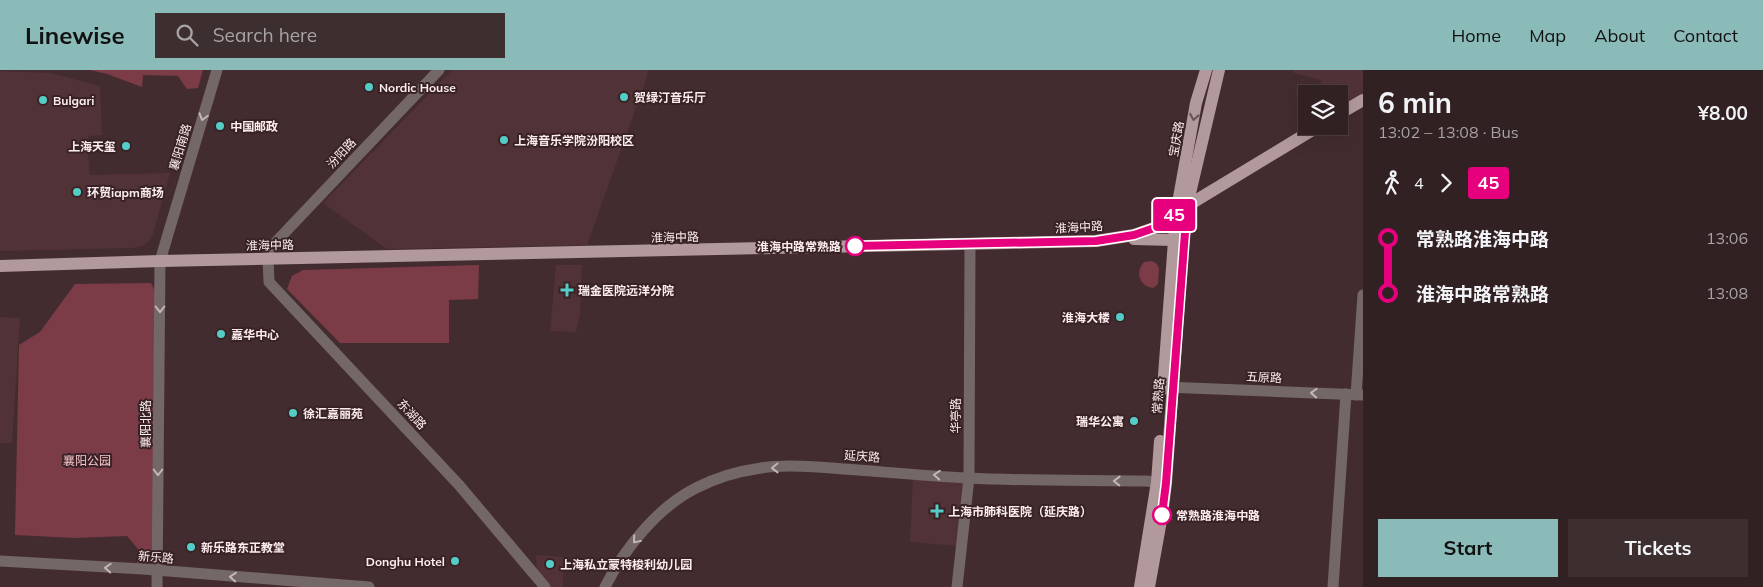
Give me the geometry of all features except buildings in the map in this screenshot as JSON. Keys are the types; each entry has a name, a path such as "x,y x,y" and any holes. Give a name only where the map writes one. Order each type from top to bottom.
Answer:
{"main road":[{"name":"宝庆路","path":"1176,214 1196,103 1206,70"},
{"name":"宝庆路","path":"1187,206 1219,70"},
{"path":"1348,109 1363,100"},
{"name":"淮海中路","path":"0,266 160,260 1096,241 1134,235 1160,226 1187,206 1304,135"},
{"name":"常熟路","path":"1149,587 1162,515 1161,483 1168,387 1187,206"},
{"name":"常熟路","path":"1168,387 1176,214"},
{"path":"1116,238 1174,240"},
{"name":"常熟路","path":"1140,587 1161,483"}],"street":[{"name":"襄阳南路","path":"160,260 217,70"},
{"name":"汾阳路","path":"268,259 273,245 439,70"},
{"name":"华亭路","path":"957,587 969,478 970,244"},
{"name":"东湖路","path":"268,259 269,282 459,485 545,587"},
{"name":"襄阳北路","path":"157,587 160,260"},
{"path":"1333,587 1355,395 1363,295"},
{"name":"五原路","path":"1168,387 1355,395"},
{"name":"延庆路","path":"605,587 623,556 658,517 696,488 736,474 762,468 816,467 969,478 1161,483"},
{"name":"新乐路","path":"0,561 369,587"}],"shaded area":[{"name":"上海音乐学院汾阳校区","path":"452,70 648,70 587,245 387,249 323,203"},
{"path":"1294,70 1363,70 1363,93 1348,99 1348,85 1320,85 1321,80 1293,73"},
{"name":"环贸iapm商场","path":"0,71 51,73 100,86 102,135 88,136 90,175 170,173 153,234 149,241 142,246 134,248 0,251"},
{"name":"瑞金医院远洋分院","path":"556,265 582,265 580,314 576,332 550,331"},
{"path":"0,317 20,318 12,443 0,443"},
{"name":"上海市肺科医院（延庆路）","path":"913,477 966,480 958,546 910,542"},
{"name":"上海私立蒙特梭利幼儿园","path":"536,555 563,557 563,587 547,587 537,572"}],"green space":[{"path":"90,70 203,70 198,88 187,89 178,76 143,75 142,87"},
{"path":"1152,261 1157,264 1159,269 1158,284 1153,288 1144,285 1139,274 1144,262"},
{"path":"479,265 478,299 449,300 449,343 340,343 287,289 292,276 303,270"},
{"name":"襄阳公园","path":"151,283 155,291 155,559 149,564 137,563 138,549 127,536 75,538 15,535 19,345 40,332 75,284"}],"bus line":[{"name":"45","path":"855,246 1096,241 1134,235 1160,226 1187,206 1162,515"}],"place":[{"name":"Nordic House","path":"369,87"},
{"name":"贺绿汀音乐厅","path":"624,97"},
{"name":"Bulgari","path":"43,100"},
{"name":"中国邮政","path":"220,126"},
{"name":"上海音乐学院汾阳校区","path":"504,140"},
{"name":"上海天玺","path":"126,146"},
{"name":"环贸iapm商场","path":"77,192"},
{"name":"淮海中路常熟路","path":"855,246"},
{"name":"瑞金医院远洋分院","path":"567,290"},
{"name":"淮海大楼","path":"1120,317"},
{"name":"嘉华中心","path":"221,334"},
{"name":"徐汇嘉丽苑","path":"293,413"},
{"name":"瑞华公寓","path":"1134,421"},
{"name":"上海市肺科医院（延庆路）","path":"937,511"},
{"name":"常熟路淮海中路","path":"1162,515"},
{"name":"新乐路东正教堂","path":"191,547"},
{"name":"Donghu Hotel","path":"455,561"},
{"name":"上海私立蒙特梭利幼儿园","path":"550,564"}]}
